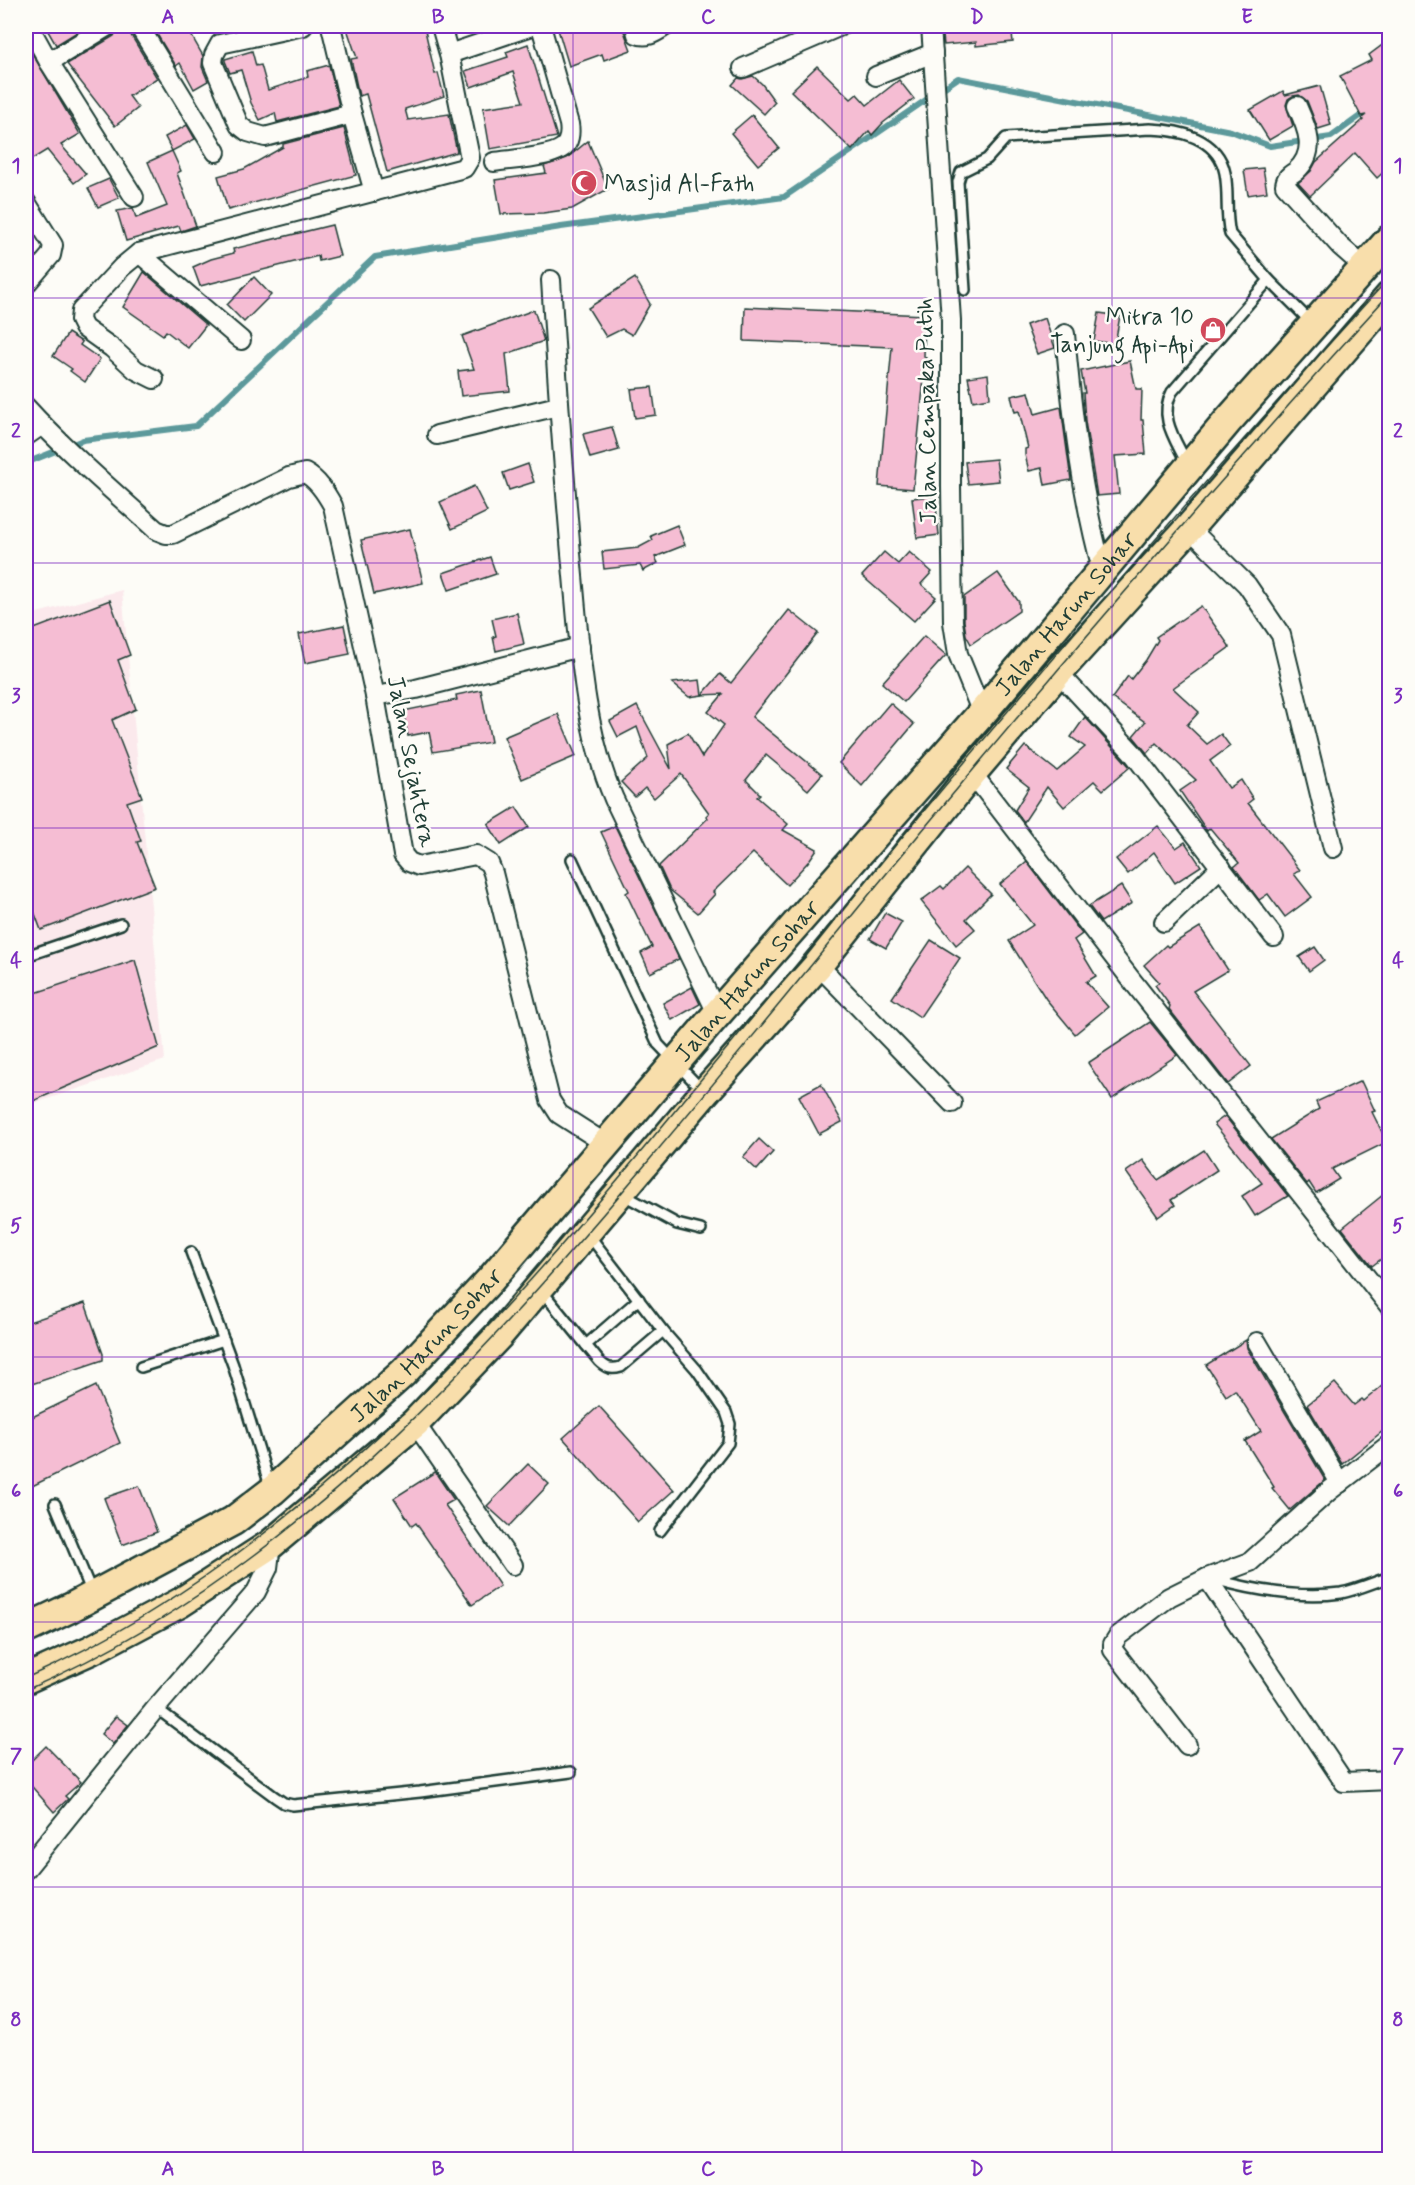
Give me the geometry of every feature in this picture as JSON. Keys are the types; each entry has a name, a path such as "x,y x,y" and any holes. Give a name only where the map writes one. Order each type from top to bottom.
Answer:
{"highway":[{"name":"Jalan Harun Sohar","path":"26,1629 233,1521 272,1491 403,1373 491,1279 717,1013 982,713 1189,467 1389,239"},
{"name":"Jalan Harun Sohar","path":"26,1679 91,1650 180,1604 271,1544 415,1423 499,1335 705,1092 818,965 972,773 1058,672 1189,528 1389,296"}],"street":[{"path":"29,26 49,62 134,196"},
{"path":"49,62 108,26"},
{"path":"139,26 216,152"},
{"path":"303,26 220,44 214,55 213,63 239,125 248,132 266,137 352,114"},
{"path":"331,26 374,192"},
{"path":"154,379 136,370 112,348 84,328 80,321 81,311 122,267 139,253 464,168 468,164 470,158 449,54 441,26"},
{"path":"449,54 532,26"},
{"path":"494,162 554,153 566,145 569,124 541,26"},
{"path":"635,26 638,34 647,36 666,26"},
{"path":"743,68 841,26"},
{"path":"876,76 933,61 931,26"},
{"name":"Jalan Cempaka Putih","path":"933,61 951,320 953,622 958,654 982,713"},
{"path":"1297,106 1309,140 1301,164 1286,178 1285,185 1340,246 1364,267"},
{"path":"26,202 53,245 51,255 28,279"},
{"path":"139,253 241,340"},
{"path":"551,280 558,406 580,647 595,744 602,771 717,1013"},
{"path":"1065,334 1077,447 1089,520 1102,569"},
{"path":"437,435 558,406"},
{"path":"26,407 44,428 26,436"},
{"name":"Jalan Sejahtera","path":"44,428 156,530 166,534 173,534 289,477 305,473 324,490 333,506 375,696 403,855 409,862 419,866 476,855 489,863 550,1100 559,1114 606,1144"},
{"path":"1189,528 1247,585 1281,635 1333,849"},
{"path":"375,696 416,689 580,647"},
{"path":"1058,672 1132,752 1274,937"},
{"path":"972,773 1389,1307"},
{"path":"1164,922 1221,867"},
{"path":"818,965 952,1103"},
{"path":"1257,1342 1340,1483"},
{"path":"415,1423 513,1565"},
{"path":"1187,1745 1113,1650 1113,1644 1118,1636 1169,1597 1207,1578 1250,1562 1340,1483 1389,1444"},
{"path":"26,1869 156,1708 256,1592 268,1568 271,1544"},
{"path":"1207,1578 1344,1782 1389,1780"}],"lane":[{"path":"965,290 958,182 961,172 987,159 1006,138 1172,129 1200,140 1216,152 1225,174 1230,234 1269,280 1314,324"},
{"path":"1189,467 1168,424 1167,401 1172,392 1269,280"},
{"path":"572,859 658,1044 705,1092"},
{"path":"26,956 121,924"},
{"path":"620,1193 677,1224 701,1230"},
{"path":"586,1232 663,1331 697,1370 726,1412 730,1424 728,1443 660,1531"},
{"path":"191,1252 224,1340 272,1491"},
{"path":"539,1287 605,1367 613,1370 621,1367 663,1331"},
{"path":"586,1345 639,1299"},
{"path":"141,1367 224,1340"},
{"path":"55,1504 93,1596"},
{"path":"1207,1578 1242,1587 1296,1594 1342,1593 1389,1577"},
{"path":"156,1708 275,1797 284,1803 293,1805 420,1792 571,1772"}],"shaded area":[{"path":"122,590 165,1060 26,1106 26,616"}],"building":[{"path":"45,26 87,26 56,45"},
{"path":"119,26 128,26 129,32 157,78 129,96 138,108 115,126 67,64 114,36"},
{"path":"152,26 186,26 203,56 202,67 208,81 194,89 180,63 176,66"},
{"path":"346,26 424,26 435,74 438,73 444,96 405,109 408,120 449,114 457,152 387,172 366,94 359,96 351,59 357,58"},
{"path":"557,26 622,26 631,50 604,60 602,54 569,66"},
{"path":"942,26 1011,26 1013,42 976,46 976,42 944,45"},
{"path":"1389,40 1389,167 1377,178 1355,153 1310,196 1298,183 1311,171 1316,162 1366,115 1361,116 1340,76 1372,60 1369,55"},
{"path":"26,43 80,134 61,145 86,174 74,183 47,150 26,163"},
{"path":"528,44 557,137 490,149 483,108 523,102 513,72 471,87 465,71 508,57 506,52"},
{"path":"252,51 256,66 261,65 268,90 308,77 307,71 329,65 339,106 277,122 275,113 260,120 251,103 241,70 230,73 225,61 225,59"},
{"path":"817,66 851,99 857,94 867,105 899,80 914,99 883,123 872,135 869,131 852,150 791,91"},
{"path":"753,76 775,102 764,114 732,85 738,78"},
{"path":"1320,86 1331,125 1318,129 1307,101 1299,95 1293,96 1288,99 1286,105 1293,126 1269,140 1250,110 1283,91 1285,95"},
{"path":"752,115 779,148 758,165 731,133"},
{"path":"187,125 195,139 172,151 165,137"},
{"path":"344,128 356,175 228,210 218,176 244,169 283,147 283,144"},
{"name":"Masjid Al-Fath","path":"588,141 608,189 572,209 543,213 501,214 495,180 546,173 544,166 567,158"},
{"path":"172,151 181,171 177,173 196,226 181,231 179,226 126,241 117,211 133,208 136,218 167,206 148,162"},
{"path":"1263,168 1267,192 1248,195 1244,170"},
{"path":"109,179 119,198 98,207 88,188"},
{"path":"332,225 340,256 319,261 318,256 200,286 193,267 234,253 233,249"},
{"path":"144,272 206,325 188,348 166,331 163,335 123,307"},
{"path":"254,277 271,295 244,322 227,305"},
{"path":"635,278 650,304 632,335 622,329 606,337 588,308"},
{"path":"745,307 925,315 924,357 926,358 913,489 879,486 892,347 744,341"},
{"path":"534,310 544,341 506,354 510,391 461,396 458,371 474,369 462,336"},
{"path":"1099,313 1120,316 1115,344 1094,341"},
{"path":"1045,318 1055,348 1037,354 1026,325"},
{"path":"68,333 82,342 80,345 100,359 85,382 70,371 72,369 53,356"},
{"path":"1130,361 1136,389 1142,389 1141,420 1143,420 1146,454 1115,456 1119,494 1097,496 1085,421 1083,393 1085,393 1081,371"},
{"path":"988,374 990,398 973,401 968,377"},
{"path":"652,387 656,415 635,418 631,389"},
{"path":"1029,392 1035,414 1061,407 1071,480 1045,485 1042,468 1029,471 1025,455 1025,449 1028,448 1019,411 1015,412 1011,396"},
{"path":"612,427 619,450 590,458 583,434"},
{"path":"996,459 999,481 968,484 965,462"},
{"path":"528,464 534,482 509,490 503,473"},
{"path":"474,486 487,512 452,529 440,502"},
{"path":"935,496 939,535 917,538 912,498"},
{"path":"677,525 685,545 655,557 658,563 643,571 640,565 604,569 602,552 638,548 653,540 651,536"},
{"path":"410,529 423,583 374,594 361,540"},
{"path":"884,552 898,564 909,552 932,572 921,584 936,597 914,621 862,576"},
{"path":"490,557 496,574 449,590 443,573"},
{"path":"998,573 1019,602 1019,611 971,644 966,635 964,597"},
{"path":"110,600 130,655 118,660 136,709 112,720 142,797 127,802 141,841 137,842 155,887 41,930 26,890 26,632"},
{"path":"1201,606 1230,647 1173,688 1199,712 1187,725 1207,744 1221,734 1230,746 1210,761 1229,788 1241,780 1253,799 1248,803 1300,870 1294,874 1312,897 1285,917 1268,894 1259,900 1234,867 1239,863 1210,828 1207,831 1180,791 1196,780 1156,743 1147,753 1133,736 1145,722 1112,698 1128,676 1131,679 1146,660 1158,640 1156,637"},
{"path":"789,610 818,633 752,717 822,774 808,790 766,755 746,780 760,794 757,797 788,824 783,830 817,849 787,885 753,853 713,892 715,894 698,913 670,890 659,866 708,818 706,816 709,813 681,774 654,798 645,788 635,797 621,782 648,758 637,727 618,737 610,721 637,706 671,769 668,744 688,733 702,757 724,725 708,712 723,694 702,695 720,674 731,683"},
{"path":"517,613 524,644 496,651 493,637 496,636 492,619"},
{"path":"344,625 350,654 305,663 299,634"},
{"path":"924,636 946,655 904,702 882,683"},
{"path":"700,680 702,695 689,697 672,683"},
{"path":"481,690 491,742 433,752 429,732 408,736 403,711 457,700 456,695"},
{"path":"890,703 914,724 862,786 839,763"},
{"path":"558,714 576,756 522,779 504,737"},
{"path":"1085,717 1130,767 1103,790 1094,781 1064,807 1047,787 1024,822 1015,810 1029,787 1006,769 1025,746 1057,771 1085,747 1071,737"},
{"path":"516,807 529,827 501,845 488,824"},
{"path":"615,826 679,959 650,973 641,953 652,947 626,893 629,891 601,832"},
{"path":"1158,826 1176,848 1185,842 1201,866 1175,883 1154,852 1128,874 1116,859"},
{"path":"1027,862 1082,934 1074,940 1096,976 1086,982 1108,1007 1075,1034 1046,999 1009,941 1033,925 1000,884"},
{"path":"965,868 991,894 966,919 975,929 956,945 921,901 941,886 944,889"},
{"path":"1121,886 1132,903 1101,922 1089,906"},
{"path":"885,913 902,922 886,948 870,939"},
{"path":"1200,927 1228,970 1193,991 1251,1066 1228,1084 1169,1009 1170,1006 1155,985 1159,982 1144,965 1166,945 1168,947"},
{"path":"931,940 960,958 920,1017 892,998"},
{"path":"1315,947 1324,960 1309,971 1299,957"},
{"path":"135,960 159,1047 26,1104 26,996"},
{"path":"692,987 700,1004 672,1020 663,1003"},
{"path":"1150,1022 1177,1055 1112,1099 1088,1063"},
{"path":"1361,1081 1375,1111 1372,1112 1387,1142 1332,1169 1339,1179 1316,1193 1271,1139 1319,1109 1316,1102"},
{"path":"821,1084 842,1122 819,1134 799,1096"},
{"path":"1225,1116 1288,1196 1255,1216 1242,1196 1262,1183 1214,1124"},
{"path":"759,1139 773,1152 757,1170 743,1157"},
{"path":"1204,1150 1217,1170 1171,1200 1175,1205 1158,1217 1126,1172 1143,1160 1158,1180"},
{"path":"1389,1190 1389,1253 1372,1266 1342,1228"},
{"path":"85,1303 103,1354 103,1360 26,1386 26,1323"},
{"path":"1246,1340 1247,1348 1325,1480 1290,1510 1272,1488 1274,1487 1245,1441 1261,1431 1235,1390 1226,1396 1206,1365"},
{"path":"1389,1380 1389,1426 1342,1464 1307,1405 1335,1383 1354,1405 1362,1399 1364,1401"},
{"path":"96,1386 120,1443 26,1489 26,1420"},
{"path":"599,1406 674,1490 638,1522 563,1438"},
{"path":"528,1464 549,1484 509,1526 487,1506"},
{"path":"435,1472 454,1500 445,1505 500,1586 472,1605 416,1523 412,1526 394,1498"},
{"path":"139,1486 157,1532 122,1545 104,1498"},
{"path":"116,1716 128,1725 113,1744 101,1734"},
{"path":"46,1746 81,1782 65,1796 68,1799 54,1812 26,1780 26,1766"}],"waterway":[{"path":"26,463 83,440 196,426 375,257 561,227 784,197 958,78 1231,131 1270,146 1331,137 1367,111"}],"tram line":[{"path":"26,1678 122,1629 212,1572 298,1507 379,1436 456,1360 600,1200 979,745 1114,587 1390,277"},
{"path":"26,1690 118,1645 205,1591 287,1530 365,1464 439,1393 579,1242 1063,664 1192,514 1390,293"}],"place":[{"name":"Masjid Al-Fath","path":"584,183"},
{"name":"Mitra 10 Tanjung Api-Api","path":"1213,330"}]}
